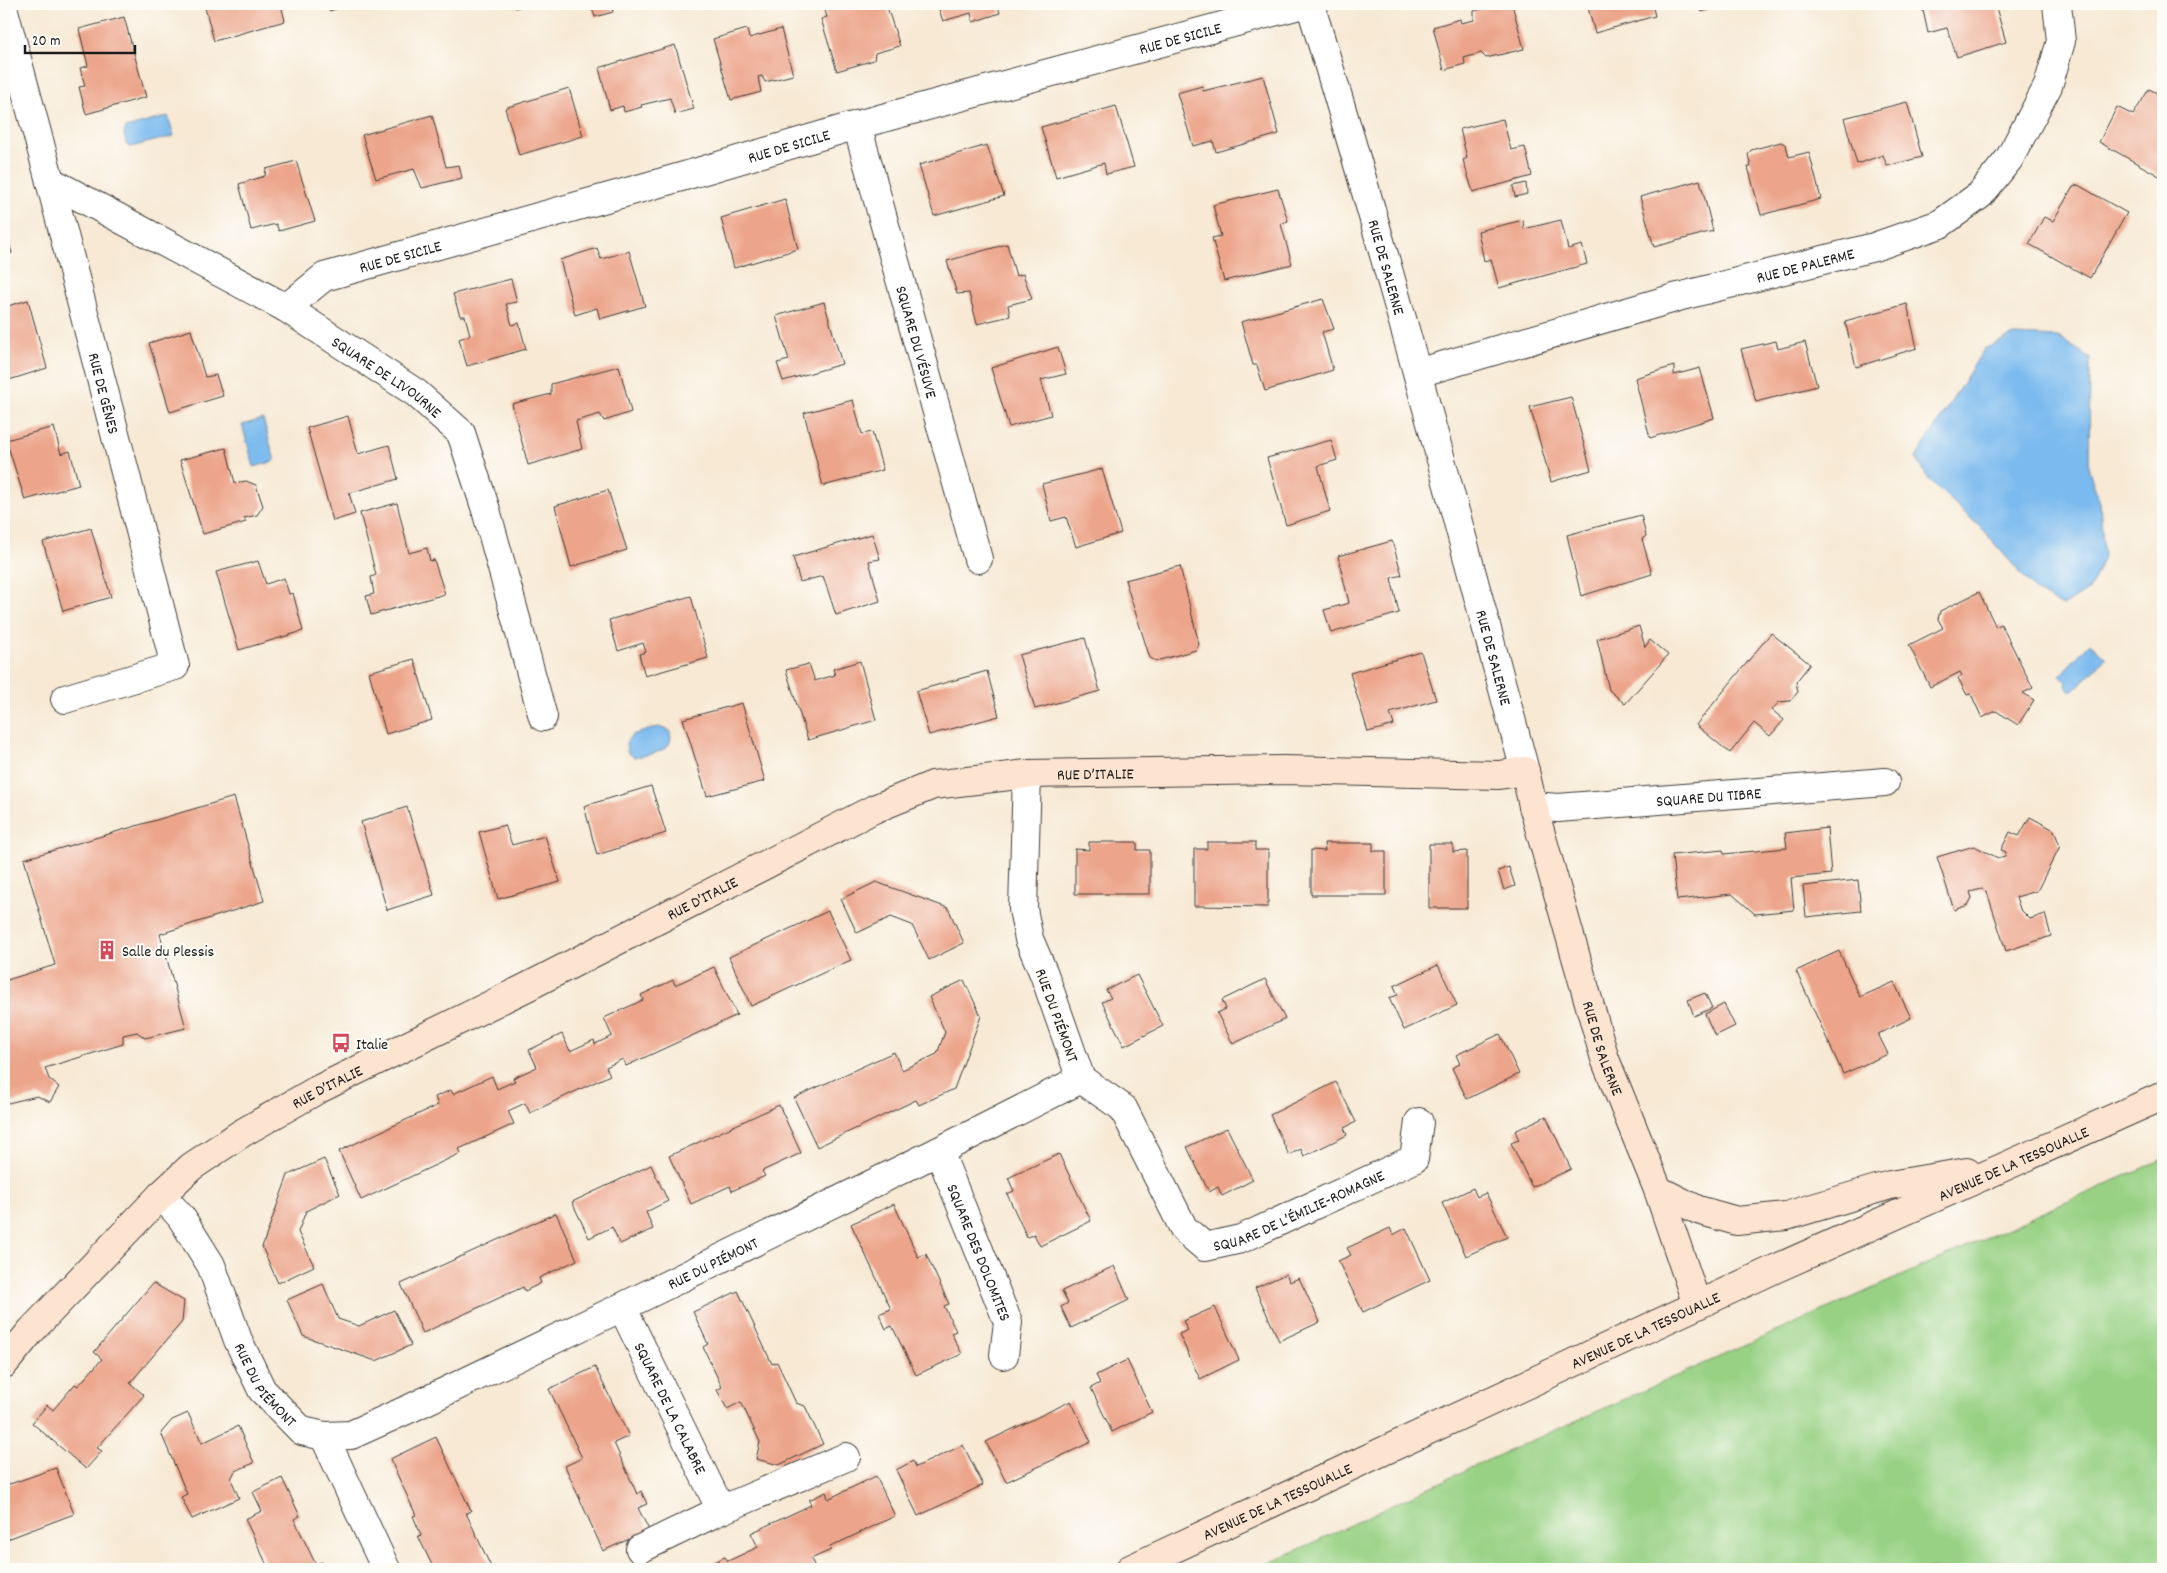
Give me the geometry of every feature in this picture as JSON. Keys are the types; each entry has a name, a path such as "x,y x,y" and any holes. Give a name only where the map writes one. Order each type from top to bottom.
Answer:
{"street":[{"name":"RUE DE SICILE","path":"286,308 324,277 681,177 857,125 1303,4"},
{"name":"RUE DE SALERNE","path":"1310,4 1350,135 1418,373 1533,806 1605,1060 1658,1190 1697,1305"},
{"name":"RUE DE PALERME","path":"1418,373 1678,296 1874,247 1940,224 1980,195 2009,159 2048,86 2061,41 2057,4"},
{"name":"RUE DE GÊNES","path":"4,11 50,181 174,666 65,699"},
{"name":"SQUARE DU VÉSUVE","path":"857,125 978,559"},
{"name":"SQUARE DE LIVOURNE","path":"50,181 286,308 416,393 461,433 486,510 543,717"},
{"name":"RUE D’ITALIE","path":"4,1364 31,1331 161,1196 191,1167 242,1133 317,1090 525,988 874,809 933,785 1027,774 1284,770 1499,774 1524,771"},
{"name":"RUE DU PIÉMONT","path":"161,1196 181,1217 210,1265 238,1340 262,1390 302,1431 324,1436 351,1435 413,1408 622,1307 939,1152 1081,1079 1044,974 1028,939 1022,909 1027,774"},
{"name":"SQUARE DU TIBRE","path":"1533,806 1558,808 1885,782"},
{"name":"SQUARE DE L’ÉMILIE-ROMAGNE","path":"1081,1079 1123,1108 1184,1229 1205,1247 1241,1240 1414,1160 1420,1122"},
{"name":"AVENUE DE LA TESSOUALLE","path":"1130,1569 1697,1305 2163,1096"},
{"name":"SQUARE DES DOLOMITES","path":"939,1152 1008,1322 1004,1355"},
{"path":"1658,1190 1698,1210 1736,1221 1786,1216 1890,1185 2006,1165"},
{"name":"SQUARE DE LA CALABRE","path":"622,1307 721,1510"},
{"path":"324,1436 386,1569"},
{"path":"640,1549 721,1510 846,1457"}],"green space":[{"path":"2163,1159 2163,1569 1257,1569 1468,1469"}],"water":[{"path":"168,116 174,136 131,147 126,144 124,133 126,128"},
{"path":"2014,335 2058,337 2090,358 2089,471 2100,503 2104,556 2091,588 2063,606 2037,592 1980,527 1929,480 1916,458 1984,349"},
{"path":"263,419 275,461 254,467 242,425"},
{"path":"2090,643 2106,658 2074,691 2069,691 2066,686 2067,682 2060,675"},
{"path":"658,727 669,730 670,743 666,747 661,751 634,757 627,752 626,742 632,735"}],"building":[{"path":"204,4 281,4 285,21 214,41"},
{"path":"327,4 353,4 329,11"},
{"path":"514,4 529,4 515,8"},
{"path":"591,4 611,4 613,12 595,17"},
{"path":"823,4 886,4 900,46 875,53 874,60 837,71 821,19 827,17"},
{"path":"937,4 997,4 1000,13 973,22 971,13 943,21"},
{"path":"1501,4 1512,4 1524,49 1486,58 1481,53 1464,58 1465,64 1444,70 1433,27 1460,19 1461,23 1474,20 1474,11"},
{"path":"1587,4 1652,4 1655,16 1595,33"},
{"path":"1700,4 1726,4 1702,12"},
{"path":"1940,4 1995,4 2006,42 1957,57 1947,28 1928,33 1923,10"},
{"path":"124,17 146,97 86,114 79,87 85,86 80,68 88,66 79,29"},
{"path":"747,29 749,38 781,29 793,75 765,82 762,76 758,77 761,92 731,100 713,39"},
{"path":"675,45 694,109 675,114 670,98 641,105 642,107 624,112 623,106 610,110 599,68"},
{"path":"1263,76 1279,134 1216,152 1213,141 1193,146 1177,93 1202,86 1203,91"},
{"path":"569,88 583,136 519,155 505,108"},
{"path":"2149,89 2163,96 2163,178 2099,142 2117,107 2133,115"},
{"path":"1907,102 1922,157 1887,166 1883,155 1857,164 1844,118"},
{"path":"1116,106 1134,167 1106,174 1104,163 1056,177 1041,127"},
{"path":"432,115 446,167 459,165 462,178 422,188 414,169 376,179 362,135"},
{"path":"1503,119 1511,150 1525,147 1532,176 1473,192 1463,160 1467,158 1460,129"},
{"path":"1781,142 1786,145 1789,157 1809,152 1821,199 1761,215 1748,167 1751,167 1748,155 1751,150"},
{"path":"987,145 1004,196 934,216 919,165"},
{"path":"296,161 315,221 279,231 276,224 251,230 239,184 265,176 266,169"},
{"path":"1700,180 1713,231 1654,247 1640,197"},
{"path":"1526,183 1527,194 1515,197 1513,186"},
{"path":"2078,185 2127,213 2090,278 2029,244 2044,217 2053,221 2073,187"},
{"path":"1278,189 1288,221 1281,224 1292,264 1224,281 1212,238 1221,236 1213,205"},
{"path":"785,199 798,249 734,268 721,218"},
{"path":"1523,220 1524,229 1561,220 1568,249 1582,245 1587,264 1499,288 1491,259 1484,261 1478,231"},
{"path":"4,227 12,253 4,255"},
{"path":"1007,244 1016,276 1023,274 1032,299 1008,305 1010,316 977,324 969,293 957,294 947,261"},
{"path":"597,248 601,259 629,251 645,306 600,319 597,308 575,315 560,260"},
{"path":"511,279 517,302 506,304 512,325 519,323 526,349 467,366 459,339 470,335 465,316 460,316 453,294"},
{"path":"1323,299 1334,329 1322,332 1333,370 1265,391 1257,365 1253,365 1241,322"},
{"path":"28,300 47,368 6,381 4,374 4,307"},
{"path":"824,302 842,364 783,381 777,363 789,360 776,316"},
{"path":"1907,304 1917,348 1856,367 1845,321"},
{"path":"191,330 205,377 216,375 223,396 170,412 149,343"},
{"path":"1776,341 1778,349 1805,342 1817,386 1756,402 1741,349"},
{"path":"1058,347 1066,374 1041,380 1051,415 1009,427 991,368"},
{"path":"619,366 631,412 604,421 600,414 576,421 582,449 528,465 512,404 551,394 551,384"},
{"path":"1674,366 1674,375 1700,368 1714,418 1650,438 1635,378"},
{"path":"1571,397 1591,470 1551,482 1530,407"},
{"path":"853,400 862,434 872,432 883,470 823,486 804,413"},
{"path":"348,416 358,454 389,445 398,479 349,493 355,514 333,521 307,428"},
{"path":"54,427 61,454 70,451 79,485 25,500 6,440"},
{"path":"1331,440 1337,460 1318,466 1330,511 1286,525 1267,458"},
{"path":"226,448 235,483 246,481 256,485 263,506 257,515 244,518 246,522 203,534 180,460"},
{"path":"1102,469 1121,533 1076,547 1066,517 1051,521 1042,484"},
{"path":"608,490 627,550 571,567 555,506"},
{"path":"397,503 409,553 427,548 430,561 434,560 445,594 371,615 366,596 374,594 371,577 376,575 360,513"},
{"path":"1641,515 1646,536 1642,539 1652,574 1581,596 1567,535"},
{"path":"91,528 111,597 63,611 43,542"},
{"path":"872,534 880,559 869,561 880,601 836,615 823,576 800,582 793,557"},
{"path":"1392,541 1402,575 1391,578 1399,613 1331,633 1324,610 1349,603 1338,556"},
{"path":"258,561 266,584 284,578 289,594 293,593 303,631 239,650 216,572"},
{"path":"1180,566 1199,644 1196,650 1156,661 1150,658 1125,580"},
{"path":"1979,592 1996,627 2001,624 2033,688 2023,693 2034,700 2018,725 1996,711 1982,718 1971,694 1967,695 1958,678 1962,676 1960,672 1930,687 1909,645 1943,628 1938,619 1940,611"},
{"path":"691,596 708,658 645,676 639,654 646,652 643,643 618,651 609,620"},
{"path":"1639,626 1645,647 1650,640 1668,655 1625,704 1609,690 1597,639"},
{"path":"1771,633 1810,664 1796,682 1798,692 1790,701 1779,702 1772,710 1784,720 1770,736 1754,723 1730,753 1696,725"},
{"path":"1085,638 1100,691 1035,709 1019,655"},
{"path":"1421,652 1436,700 1390,713 1394,725 1368,732 1350,673"},
{"path":"414,659 432,720 386,734 369,672"},
{"path":"860,661 876,720 808,740 786,670 809,664 815,681 835,675 833,669"},
{"path":"987,671 999,716 929,735 916,691"},
{"path":"742,703 765,781 707,796 683,719"},
{"path":"651,786 666,833 597,855 584,806"},
{"name":"Salle du Plessis","path":"234,797 264,901 160,934 186,1028 145,1038 137,1032 123,1035 123,1044 45,1068 49,1079 59,1087 50,1102 37,1096 4,1104 4,981 55,965 24,859"},
{"path":"407,807 434,895 387,910 361,822"},
{"path":"2030,817 2054,830 2060,846 2037,891 2016,897 2020,909 2030,919 2045,914 2051,936 2006,951 1987,892 1982,889 1970,892 1972,898 1968,905 1954,910 1937,857 1974,846 1998,858 2005,856 2006,852 2001,850 2010,832 2019,836"},
{"path":"505,825 512,845 545,836 560,882 498,899 479,832"},
{"path":"1827,828 1831,874 1791,878 1794,910 1755,914 1732,894 1677,900 1672,855 1723,850 1724,854 1787,848 1785,833"},
{"path":"1089,842 1137,842 1137,850 1150,850 1150,894 1075,894 1075,849 1089,850"},
{"path":"1207,842 1255,842 1255,850 1268,850 1268,907 1194,906 1194,849 1207,849"},
{"path":"1324,843 1373,843 1373,851 1386,851 1386,895 1311,895 1311,850 1325,851"},
{"path":"1429,844 1453,844 1453,852 1467,851 1467,908 1429,908"},
{"path":"1509,867 1515,886 1504,890 1498,871"},
{"path":"1858,880 1861,911 1806,917 1803,886"},
{"path":"876,882 948,908 964,943 929,960 912,925 891,917 857,933 841,899"},
{"path":"828,911 851,960 751,1006 729,957"},
{"path":"1839,951 1860,997 1894,982 1911,1018 1878,1034 1888,1054 1843,1074 1796,971"},
{"path":"1438,965 1457,1005 1404,1030 1389,998 1398,995 1394,986"},
{"path":"714,967 737,1015 626,1066 623,1059 606,1067 610,1075 530,1113 525,1103 508,1111 514,1124 459,1149 461,1153 361,1200 339,1151 438,1105 435,1097 451,1090 453,1094 492,1076 497,1089 515,1081 513,1078 537,1067 529,1050 562,1034 570,1051 594,1040 595,1044 612,1036 604,1018 643,1000 641,995 673,980 675,985"},
{"path":"1137,975 1163,1026 1124,1046 1102,1002 1111,998 1106,990"},
{"path":"1265,979 1285,1019 1233,1044 1217,1013 1226,1009 1222,1000"},
{"path":"964,980 981,1016 954,1089 919,1105 916,1100 817,1147 794,1098 894,1052 902,1070 937,1054 945,1032 929,997"},
{"path":"1705,993 1712,1008 1694,1016 1688,1000"},
{"path":"1724,1004 1735,1026 1715,1036 1705,1014"},
{"path":"1500,1034 1519,1074 1467,1099 1452,1068 1460,1064 1456,1055"},
{"path":"1336,1082 1356,1122 1344,1128 1347,1135 1335,1141 1304,1156 1301,1149 1289,1155 1270,1115"},
{"path":"779,1105 801,1153 762,1171 765,1176 732,1191 730,1186 691,1204 669,1156"},
{"path":"1546,1116 1571,1169 1532,1187 1511,1143 1519,1140 1515,1131"},
{"path":"1227,1128 1253,1180 1222,1196 1218,1187 1209,1192 1187,1147"},
{"path":"1059,1154 1091,1221 1040,1246 1034,1234 1027,1237 1007,1194 1014,1191 1008,1178"},
{"path":"324,1159 340,1194 306,1211 298,1232 314,1266 278,1283 262,1247 288,1175"},
{"path":"651,1165 668,1201 646,1212 653,1229 620,1244 612,1227 589,1238 572,1202"},
{"path":"1473,1188 1477,1197 1486,1193 1507,1237 1466,1256 1442,1203"},
{"path":"894,1204 918,1257 926,1254 949,1304 944,1306 956,1331 951,1333 962,1354 916,1375 892,1326 886,1329 879,1314 891,1309 851,1224"},
{"path":"556,1213 577,1260 539,1278 541,1283 525,1291 523,1287 423,1333 401,1284"},
{"path":"1390,1228 1393,1235 1406,1228 1430,1280 1363,1312 1338,1261 1351,1255 1347,1248"},
{"path":"1114,1266 1129,1300 1071,1328 1061,1307 1068,1303 1062,1291"},
{"path":"1286,1274 1290,1282 1299,1278 1320,1322 1279,1341 1255,1288"},
{"path":"153,1283 184,1301 182,1322 130,1383 144,1395 97,1448 102,1451 86,1469 32,1423 47,1405 53,1410 75,1384 78,1386 102,1359 94,1352"},
{"path":"323,1284 338,1319 359,1326 394,1310 411,1345 376,1361 303,1336 287,1300"},
{"path":"738,1291 772,1364 777,1362 796,1403 805,1406 823,1444 779,1465 756,1459 760,1442 741,1402 727,1409 717,1390 722,1387 703,1347 708,1344 693,1312"},
{"path":"1215,1307 1239,1360 1200,1379 1179,1334 1188,1330 1183,1321"},
{"path":"1127,1360 1152,1412 1112,1432 1091,1388 1100,1383 1096,1375"},
{"path":"595,1367 629,1436 614,1443 637,1494 641,1491 647,1504 638,1508 649,1530 603,1551 565,1466 582,1458 549,1389"},
{"path":"1071,1401 1091,1442 1006,1482 986,1442"},
{"path":"188,1413 202,1443 238,1426 254,1463 235,1471 231,1479 239,1498 192,1519 181,1497 187,1494 161,1433 172,1420"},
{"path":"436,1437 471,1511 466,1513 492,1569 434,1569 418,1536 421,1535 413,1516 416,1515 390,1459"},
{"path":"963,1445 983,1485 918,1516 896,1470 913,1461 916,1467"},
{"path":"56,1468 74,1514 5,1540 4,1478 7,1485"},
{"path":"876,1476 895,1516 830,1547 831,1550 811,1559 816,1569 698,1569 725,1557 728,1561 758,1547 751,1533 811,1505 809,1500 826,1492 828,1499"},
{"path":"282,1478 300,1516 294,1519 316,1565 322,1562 325,1569 269,1569 245,1519 262,1511 253,1492"}],"place":[{"name":"Salle du Plessis","path":"107,950"},
{"name":"Italie","path":"341,1043"}]}
